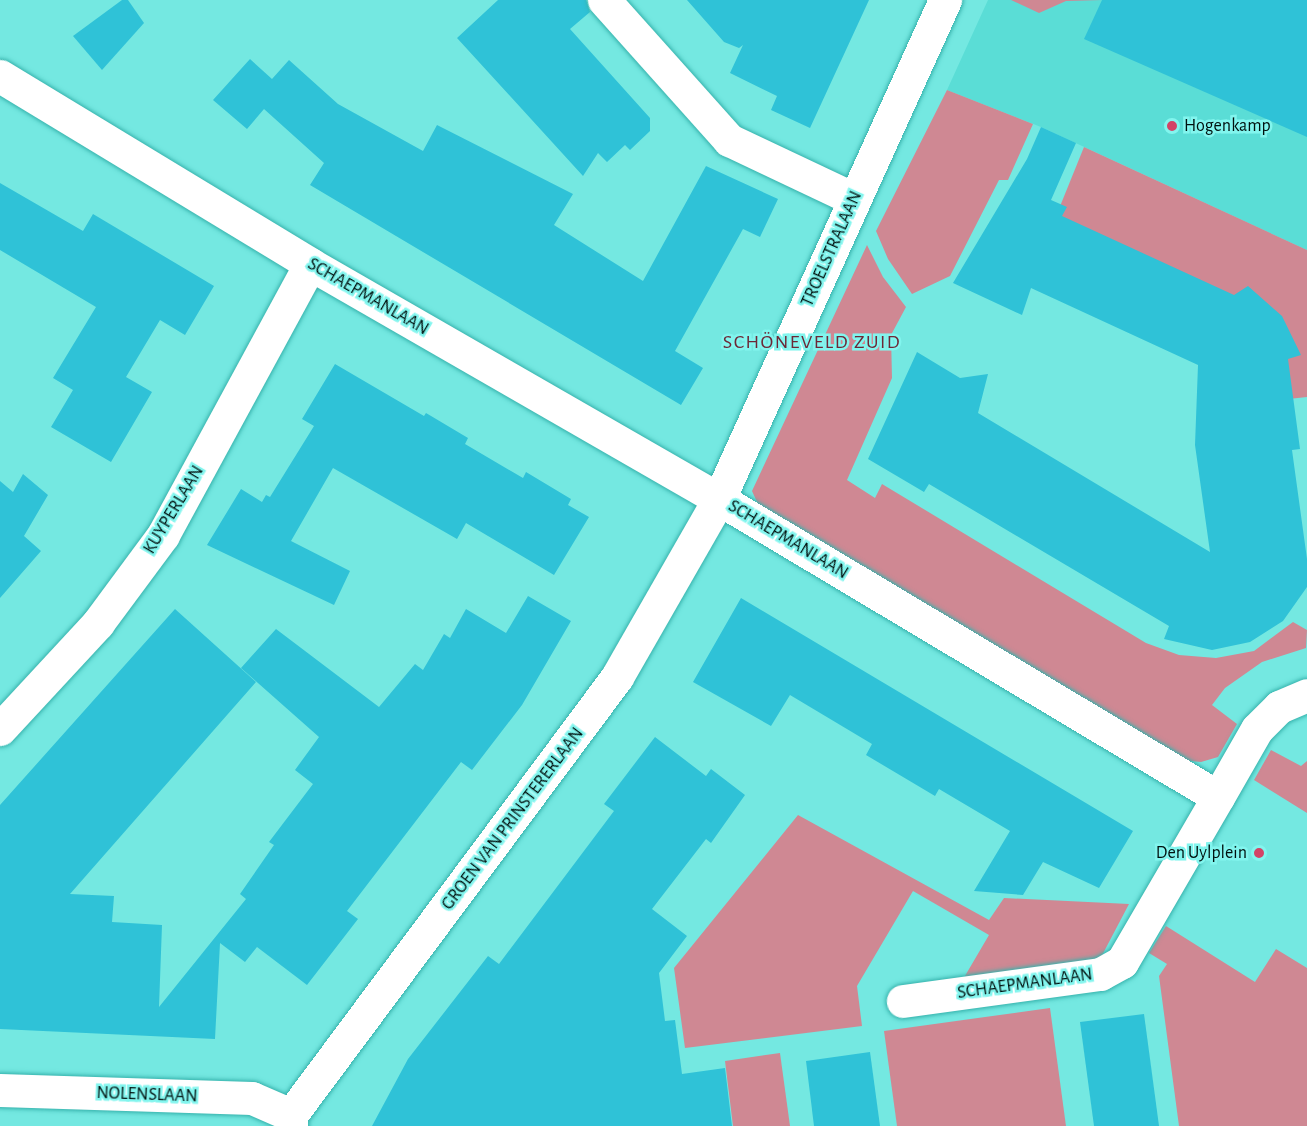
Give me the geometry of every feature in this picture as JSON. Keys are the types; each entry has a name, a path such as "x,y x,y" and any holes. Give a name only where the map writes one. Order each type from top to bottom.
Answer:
{"street":[{"path":"604,0 729,141 854,199"},
{"name":"TROELSTRALAAN","path":"719,499 945,0"},
{"name":"SCHAEPMANLAAN","path":"0,76 310,264 719,499 1218,797 1122,962 1100,974 903,1001"},
{"name":"KUYPERLAAN","path":"0,729 98,623 163,535 310,264"},
{"name":"GROEN VAN PRINSTERERLAAN","path":"291,1120 617,677 719,499"},
{"path":"1218,797 1257,729 1279,707 1307,695"},
{"name":"NOLENSLAAN","path":"0,1090 252,1098 291,1120"}],"shaded area":[{"name":"Hogenkamp","path":"988,0 1307,0 1307,250 1041,127 947,90"},
{"path":"1011,0 1102,0 1066,1 1039,13"},
{"path":"947,90 1033,124 1008,180 999,180 950,276 912,294 888,259 876,231"},
{"path":"1084,147 1307,250 1307,397 1279,400 1048,236"},
{"path":"867,245 883,277 906,307 891,335 892,378 847,480 875,498 882,484 1146,643 1179,655 1216,658 1254,651 1293,622 1307,630 1306,648 1262,662 1225,688 1212,705 1237,724 1218,757 1201,762 1180,760 761,511 752,491"},
{"path":"1271,750 1301,766 1307,761 1307,813 1254,780"},
{"path":"798,815 989,920 1004,898 1129,904 1098,963 962,981 989,935 913,891 857,986 862,1026 685,1048 674,968"},
{"path":"1166,926 1255,982 1276,949 1307,968 1307,1126 1179,1126 1159,976 1167,964 1149,953"},
{"path":"1050,1008 1066,1126 897,1126 884,1031"},
{"path":"780,1053 790,1126 733,1126 725,1061"}],"building":[{"path":"122,0 128,0 144,23 102,70 73,36"},
{"path":"498,0 586,0 590,12 570,29 650,118 650,131 630,150 625,145 607,162 598,153 583,176 457,38"},
{"path":"687,0 869,0 810,128 771,110 777,96 730,73 743,45 739,48 724,42"},
{"path":"1102,0 1307,0 1307,137 1084,39"},
{"path":"250,59 272,79 289,60 338,104 423,151 437,125 573,194 554,225 643,281 706,166 778,199 760,237 743,229 675,351 703,368 681,405 310,185 324,163 264,109 247,129 213,100"},
{"path":"1041,127 1076,143 1051,200 1067,207 1062,216 1234,295 1248,286 1282,316 1301,355 1288,359 1300,449 1292,450 1307,559 1307,587 1283,621 1250,642 1212,650 1164,639 1169,626 929,484 924,492 868,459 917,352 960,378 988,374 978,413 1210,552 1195,445 1198,365 1031,288 1022,315 953,283 1027,159"},
{"path":"0,183 83,231 93,214 214,286 185,335 160,320 126,377 152,392 111,462 51,427 73,390 53,378 96,307 0,250"},
{"path":"335,364 424,416 426,413 468,438 465,444 523,478 526,472 571,499 568,505 589,517 554,575 466,523 457,539 333,468 291,541 350,571 334,605 207,545 241,489 262,502 266,495 270,497 314,426 302,419"},
{"path":"23,474 48,495 24,536 41,551 0,598 0,481 13,492"},
{"path":"528,596 571,621 522,705 472,770 461,762 347,911 358,919 307,985 257,947 245,962 220,943 215,1039 0,1029 0,805 175,609 256,682 70,894 114,896 112,922 162,925 159,1007 246,899 240,894 274,845 269,842 313,784 295,770 319,737 241,668 276,629 379,707 415,664 423,670 444,634 450,638 466,609 506,633"},
{"path":"741,598 1133,831 1099,888 1043,862 1023,895 974,891 1010,831 939,789 935,796 866,755 872,744 790,695 771,726 693,682"},
{"path":"655,737 706,776 711,769 745,795 711,843 706,839 652,909 687,936 659,973 665,1021 675,1020 682,1074 725,1068 732,1126 372,1126 408,1059 488,956 499,964 614,811 604,804"},
{"path":"1144,1014 1159,1126 1094,1126 1080,1022"},
{"path":"870,1052 880,1126 814,1126 806,1061"}],"place":[{"name":"Hogenkamp","path":"1172,126"},
{"name":"Den Uylplein","path":"1259,853"}],"district":[{"name":"SCHÖNEVELD ZUID","path":"812,342"}]}
